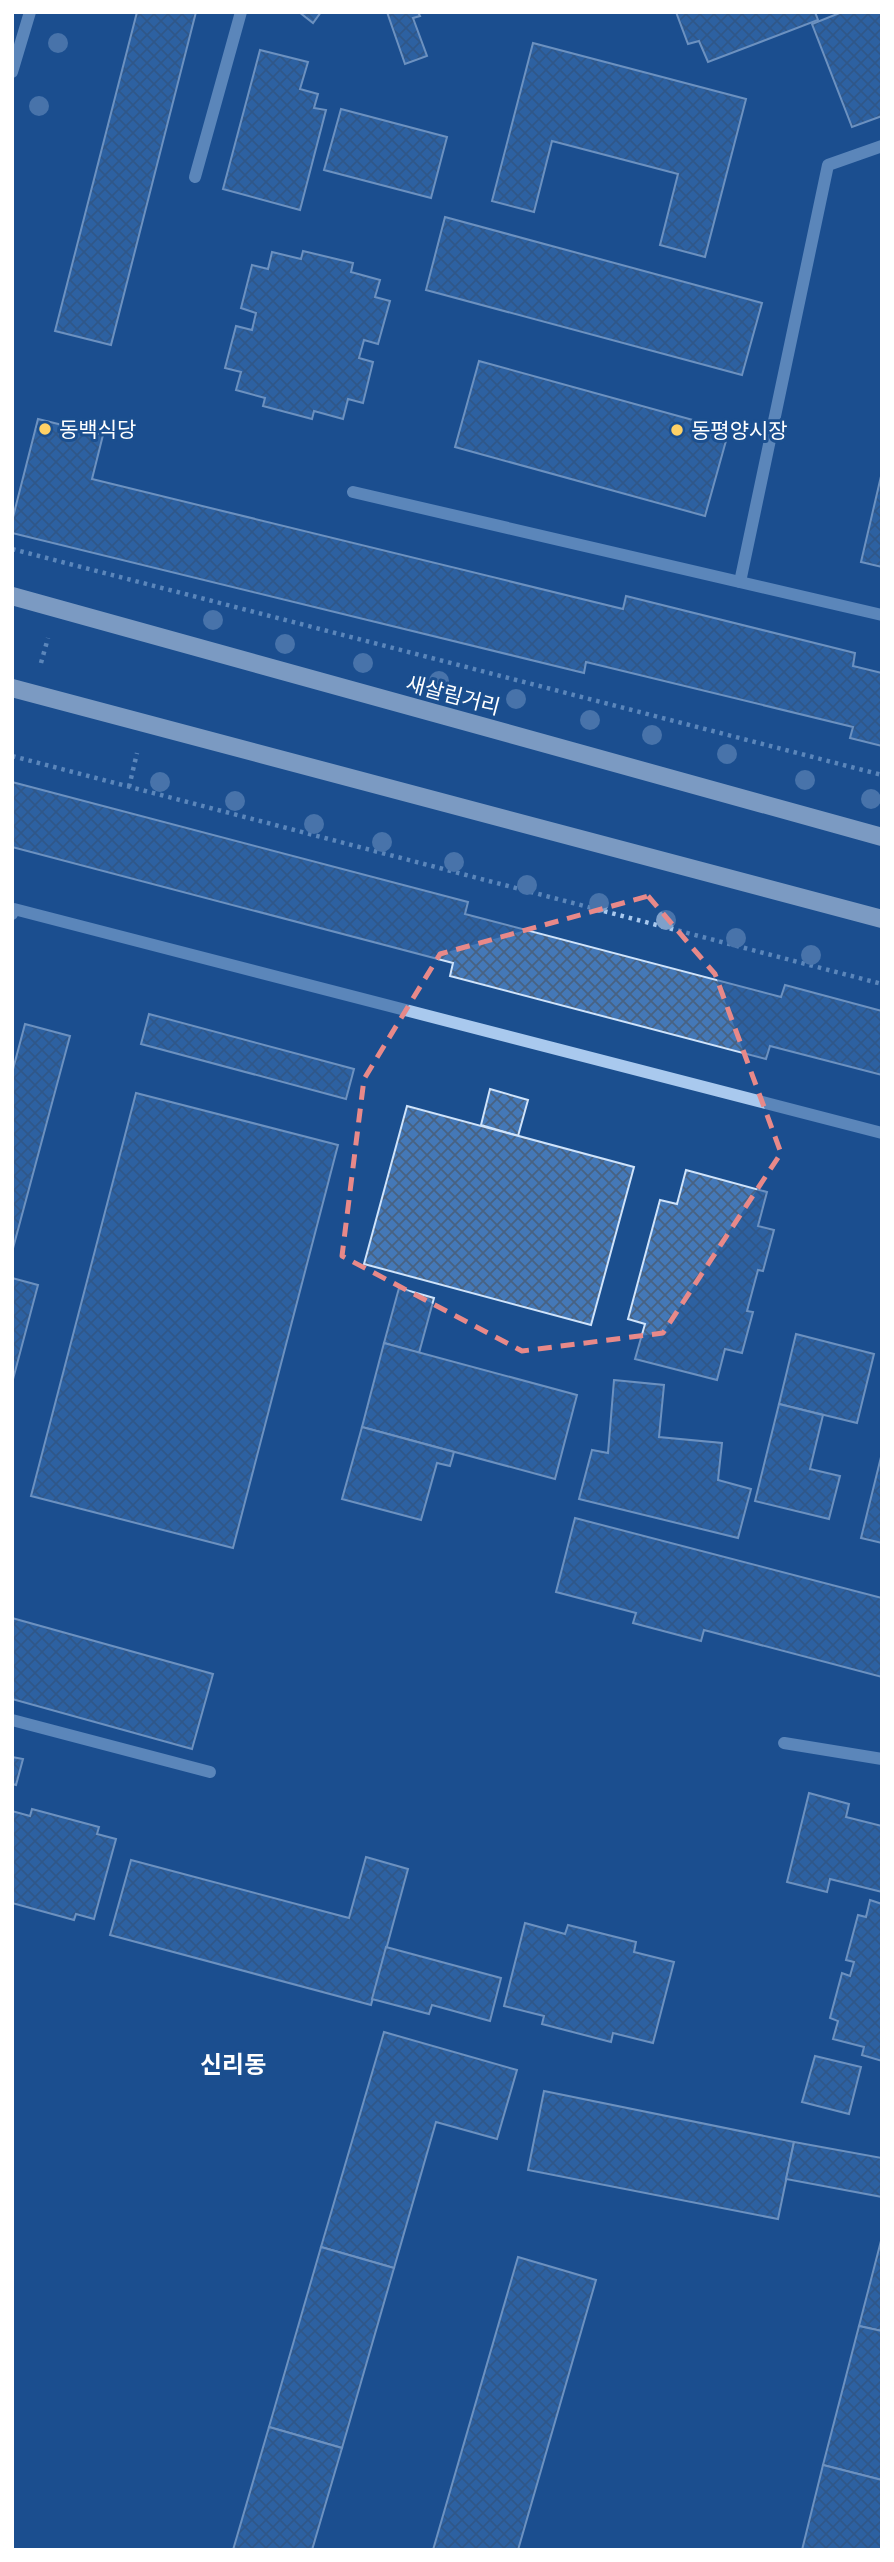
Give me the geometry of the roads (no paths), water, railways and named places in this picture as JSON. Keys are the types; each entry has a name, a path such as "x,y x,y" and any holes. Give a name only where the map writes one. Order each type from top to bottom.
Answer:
{"main road":[{"name":"새살림거리","path":"12,596 882,837"},
{"path":"12,688 882,919"}],"street":[{"path":"12,72 30,12"},
{"path":"195,177 241,12"},
{"path":"740,582 828,165 882,146"},
{"path":"353,492 882,615"},
{"path":"12,914 13,909 882,1133"},
{"path":"12,1720 210,1772"},
{"path":"784,1743 882,1759"}],"place":[{"name":"동백식당","path":"45,429"},
{"name":"동평양시장","path":"677,430"}],"district":[{"name":"신리동","path":"233,2064"}]}
